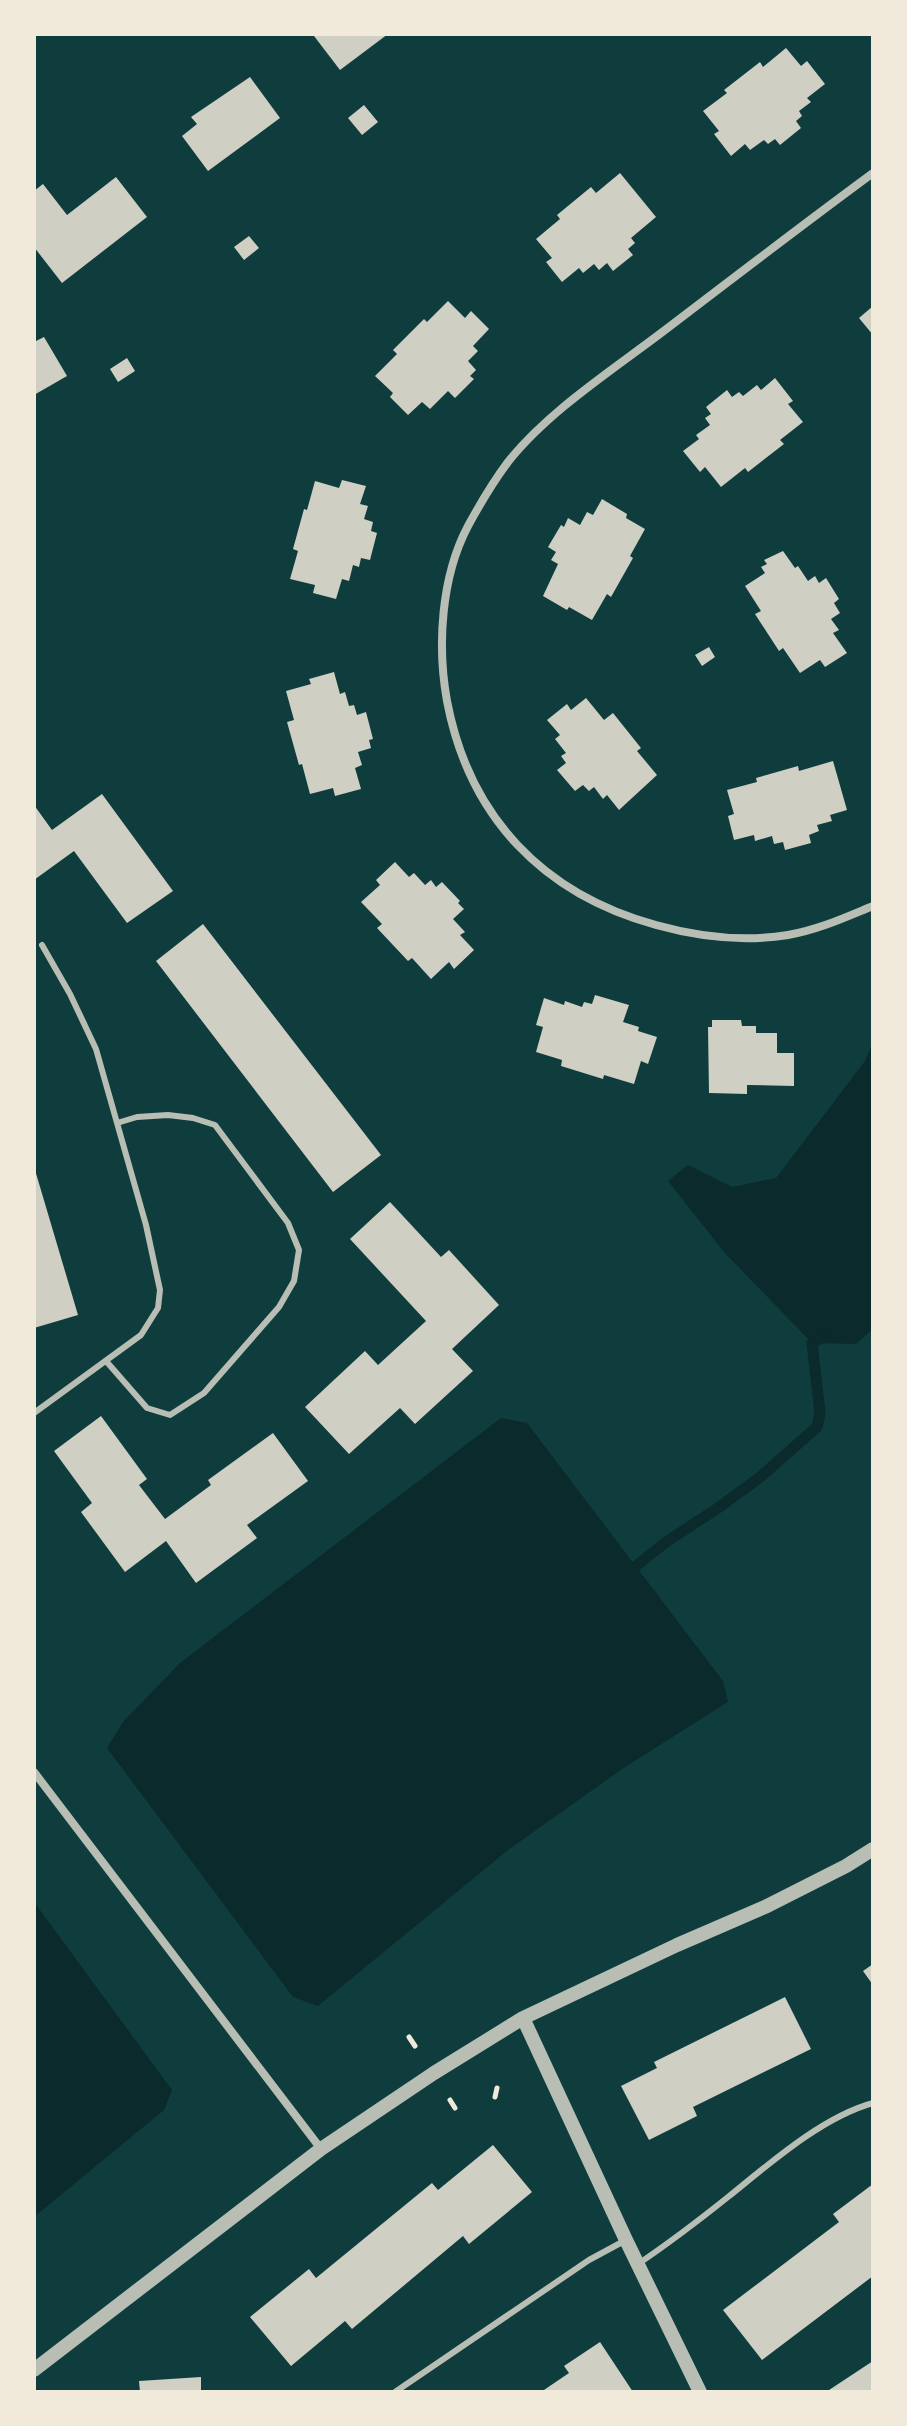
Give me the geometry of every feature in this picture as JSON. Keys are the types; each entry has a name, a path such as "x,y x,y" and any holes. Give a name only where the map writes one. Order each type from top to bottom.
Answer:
{"street":[{"path":"873,173 555,415 510,460 486,493 466,530 450,577 442,627 443,674 453,733 478,791 503,828 537,866 577,895 609,910 687,934 736,939 789,934 834,922 873,906"},
{"path":"34,1772 321,2149"},
{"path":"34,2370 321,2149 434,2073 523,2018 767,1906 873,1849"},
{"path":"523,2018 700,2392"}],"lane":[{"path":"34,1413 141,1335 158,1308 160,1290 146,1225 96,1049 42,945"},
{"path":"106,1361 147,1408 170,1415 204,1393 279,1307 294,1281 299,1250 288,1223 215,1125 168,1115 137,1117 117,1123"},
{"path":"638,2264 688,2229 786,2151 854,2109 873,2103"},
{"path":"395,2392 589,2260 626,2240"}],"path":[{"path":"409,2037 415,2046"},
{"path":"495,2097 497,2088"},
{"path":"450,2100 455,2108"}],"water":[{"path":"873,1041 873,1329 856,1344 812,1343 724,1252 668,1181 688,1165 732,1187 776,1178 865,1061"},
{"path":"501,1418 527,1423 723,1681 728,1702 625,1767 508,1850 318,2006 293,1997 107,1748 123,1722 180,1663"},
{"path":"34,1902 172,2090 164,2110 34,2217"}],"building":[{"path":"388,34 340,70 314,36"},
{"path":"786,48 801,66 807,61 825,84 807,98 811,102 799,111 802,116 796,121 801,128 780,145 775,139 768,144 764,140 750,150 745,144 731,156 714,134 719,131 703,111 760,62 763,67"},
{"path":"250,77 280,118 208,171 182,136 197,124 191,117"},
{"path":"364,105 378,122 362,135 348,118"},
{"path":"620,173 656,217 631,238 635,243 628,249 633,255 613,271 607,263 599,270 594,264 583,273 579,268 562,282 546,262 552,258 536,239 560,219 557,215 591,187 596,193"},
{"path":"116,177 147,217 62,283 34,247 34,191 43,184 67,215"},
{"path":"249,236 259,248 244,260 234,247"},
{"path":"448,301 465,318 471,311 489,329 473,346 478,351 468,361 476,370 470,376 474,379 455,398 448,391 430,409 422,402 408,415 390,397 393,393 375,376 397,354 393,350 424,319 427,322"},
{"path":"873,306 873,335 859,318"},
{"path":"44,337 67,376 34,395 34,342"},
{"path":"127,358 135,371 118,382 110,369"},
{"path":"775,378 793,401 788,404 803,422 780,440 784,444 748,472 745,468 721,487 705,467 700,472 683,451 699,439 696,435 710,425 705,418 711,414 706,407 727,390 732,397 739,392 743,396 757,385 761,390"},
{"path":"342,480 366,486 360,504 368,506 364,519 373,522 371,531 377,533 370,560 361,558 359,567 353,565 349,581 342,579 336,599 313,593 315,585 290,579 298,551 293,549 315,481 339,488"},
{"path":"602,499 645,529 611,597 607,594 592,620 543,596 558,564 551,560 556,552 548,547 561,525 564,527 568,518 580,525 587,512 593,515"},
{"path":"783,551 808,581 815,576 819,583 826,578 839,599 834,603 840,613 831,619 839,630 833,633 847,653 825,667 820,660 800,673 783,648 779,651 755,614 761,611 745,586 765,573 761,567 767,564 764,560"},
{"path":"709,647 715,657 702,666 695,655"},
{"path":"334,672 340,694 345,692 349,706 354,705 357,715 366,712 373,739 369,740 371,748 358,752 362,765 355,768 361,789 335,796 333,788 310,794 287,722 294,720 286,691 311,684 309,679"},
{"path":"586,698 604,720 613,713 641,748 637,751 657,775 619,810 607,795 603,799 594,787 589,791 583,785 575,791 557,770 566,763 561,756 566,753 555,739 560,735 547,720 567,704 571,710"},
{"path":"833,761 847,810 830,815 832,821 817,825 819,831 809,835 811,843 785,850 783,842 774,844 772,836 755,841 754,835 734,840 728,816 734,814 727,790 798,766 799,771"},
{"path":"102,794 173,891 127,923 74,851 34,880 34,805 52,830"},
{"path":"395,862 409,877 414,873 425,885 431,880 436,887 442,882 464,909 453,919 465,932 460,935 474,950 454,969 449,962 431,979 412,958 408,961 377,928 382,924 361,902 380,885 376,880"},
{"path":"203,924 381,1155 333,1192 156,961"},
{"path":"595,995 629,1005 623,1022 657,1037 648,1064 641,1061 634,1084 604,1075 603,1079 561,1066 562,1060 536,1052 543,1027 536,1025 544,998 582,1007 584,1002 592,1004"},
{"path":"712,1020 741,1020 742,1026 756,1026 756,1033 777,1033 777,1053 794,1053 794,1086 747,1085 747,1094 709,1093 708,1027 712,1027"},
{"path":"34,1171 78,1315 34,1328"},
{"path":"390,1202 441,1257 449,1250 499,1305 452,1349 473,1371 415,1424 400,1408 349,1454 305,1407 365,1351 378,1365 426,1321 350,1239"},
{"path":"101,1416 147,1479 139,1485 165,1519 211,1485 208,1480 273,1433 308,1481 247,1525 257,1538 196,1583 166,1541 125,1572 81,1512 92,1503 54,1451"},
{"path":"873,1964 873,1985 863,1971"},
{"path":"785,1997 811,2049 693,2107 697,2116 649,2140 621,2086 657,2068 654,2062"},
{"path":"493,2145 532,2192 469,2244 463,2236 352,2329 345,2321 291,2366 250,2317 309,2269 316,2278 432,2183 438,2190"},
{"path":"873,2184 873,2276 762,2360 723,2310 839,2222 833,2214"},
{"path":"600,2342 633,2392 541,2392 569,2373 564,2366"},
{"path":"873,2361 873,2392 826,2392"},
{"path":"201,2377 201,2392 140,2392 139,2381"}],"waterway":[{"path":"636,1566 759,1478 817,1427 820,1413 812,1343 824,1336"}]}
